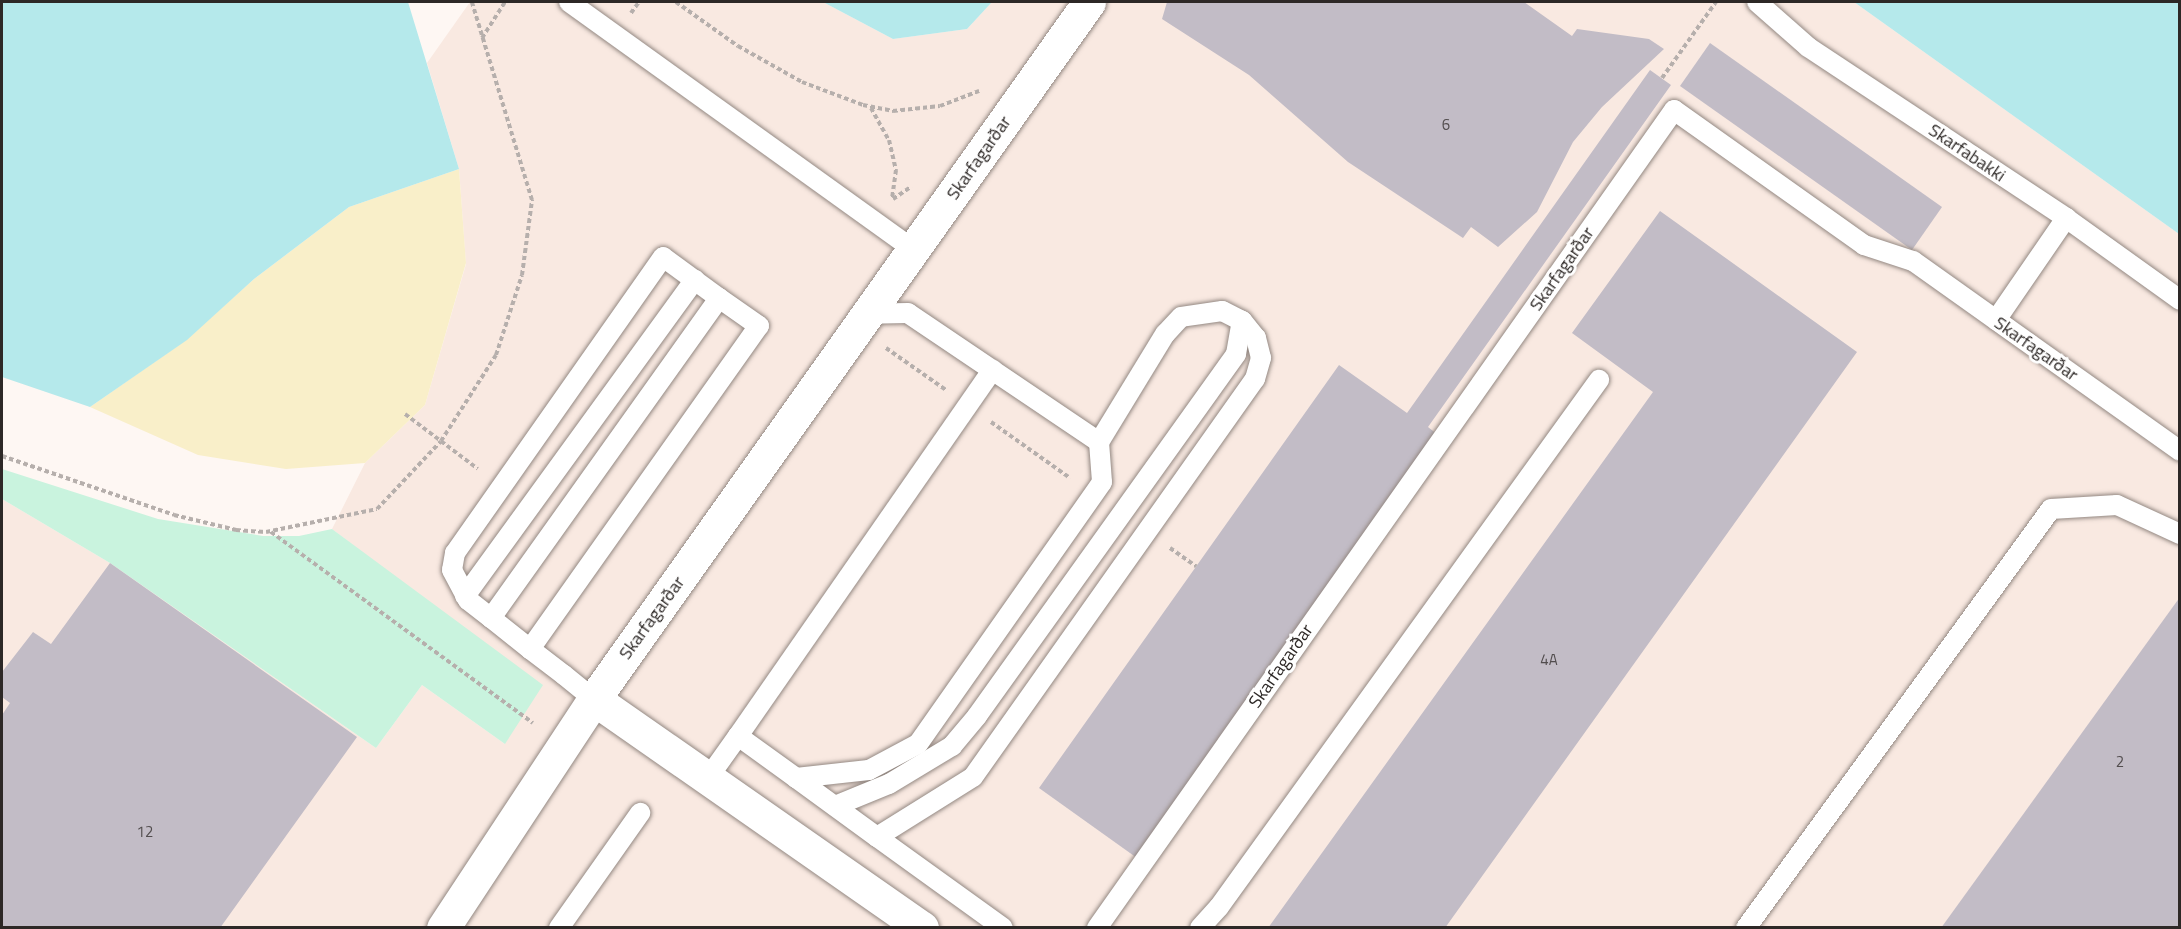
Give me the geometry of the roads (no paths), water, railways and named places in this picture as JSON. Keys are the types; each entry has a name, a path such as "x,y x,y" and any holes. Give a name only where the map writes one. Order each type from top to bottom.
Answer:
{"street":[{"name":"Skarfagarðar","path":"453,924 594,699 1089,2"},
{"path":"594,699 922,927"}],"lane":[{"path":"569,2 914,250"},
{"name":"Skarfabakki","path":"1757,2 1808,47 2066,218 2180,300"},
{"name":"Skarfagarðar","path":"1097,927 1674,110 1864,245 1913,261 2180,451"},
{"path":"1996,320 2066,218"},
{"path":"530,648 759,326 663,257 455,553 452,570 465,596 491,618 594,699"},
{"path":"465,596 695,280"},
{"path":"491,618 719,298"},
{"path":"796,778 869,770 918,744 1094,495 1104,470 1099,442 1165,334 1181,317 1222,311 1242,321 1256,338 1261,358 1255,380 973,777 877,837"},
{"path":"869,314 908,313 1099,442"},
{"path":"835,806 889,784 952,746 977,717 1236,354 1242,321"},
{"path":"708,778 992,370"},
{"path":"1200,927 1219,907 1599,380"},
{"path":"1746,927 2051,509 2116,505 2180,534"},
{"path":"738,736 1003,927"},
{"path":"559,927 640,813"}],"water":[{"path":"2,2 408,2 459,169 349,207 254,279 187,340 90,407 2,377"},
{"path":"823,2 992,2 967,29 893,39"},
{"path":"1854,2 2179,2 2179,234"}]}
